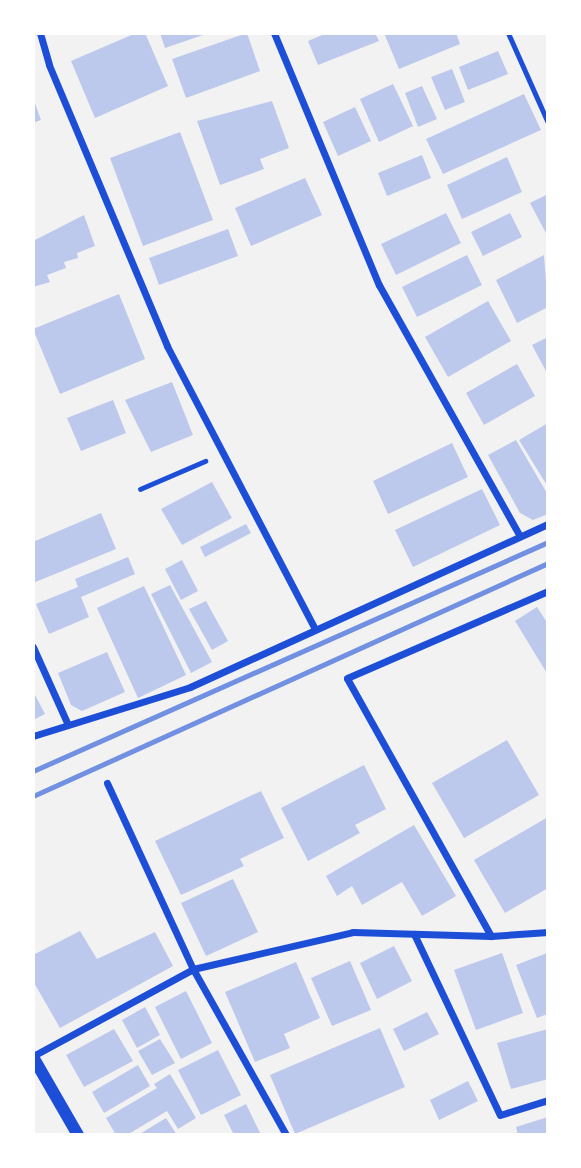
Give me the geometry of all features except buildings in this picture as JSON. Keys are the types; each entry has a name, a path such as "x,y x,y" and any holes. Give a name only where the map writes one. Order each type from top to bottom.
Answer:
{"street":[{"path":"40,33 49,65 167,346 315,629"},
{"path":"274,33 379,285 520,536"},
{"path":"33,736 190,687 548,524"},
{"path":"491,936 347,678 548,591"},
{"path":"33,647 68,725"},
{"path":"107,783 193,969 286,1135"},
{"path":"79,1135 33,1056 193,969 353,932 491,936 548,932"},
{"path":"414,934 500,1115 548,1100"}],"lane":[{"path":"509,33 548,123"}],"path":[{"path":"140,489 222,454"}],"railway":[{"path":"33,771 548,542"},
{"path":"33,796 548,563"}]}
